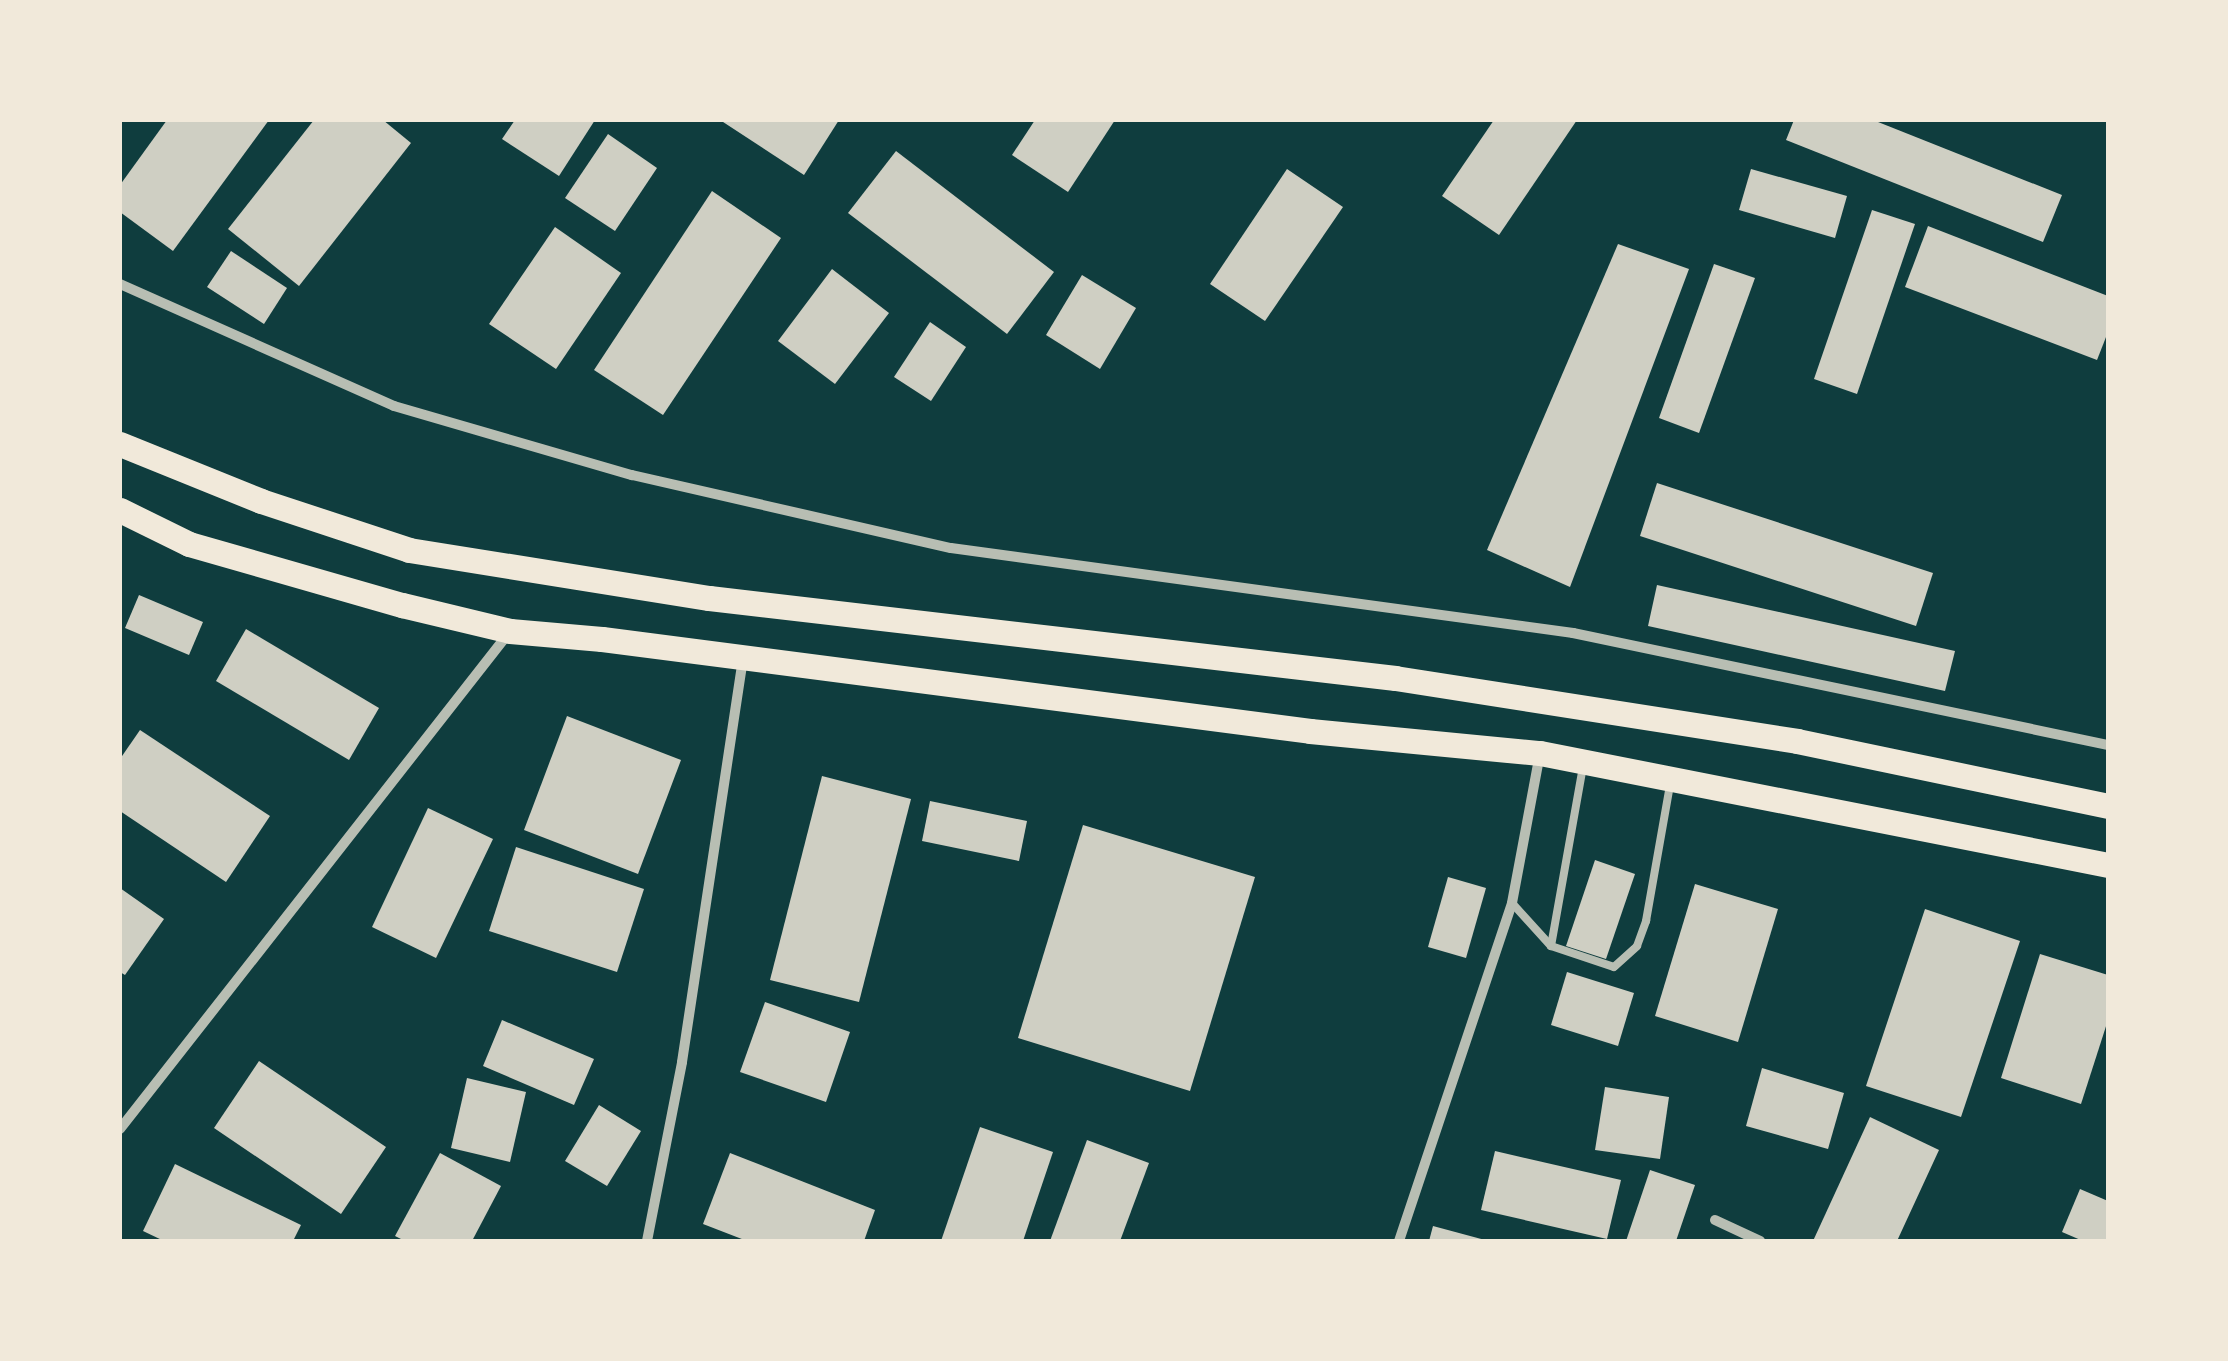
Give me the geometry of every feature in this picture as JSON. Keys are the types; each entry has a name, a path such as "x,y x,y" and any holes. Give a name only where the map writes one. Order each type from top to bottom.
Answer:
{"main road":[{"path":"120,444 262,501 409,550 710,598 1395,678 1797,741 2108,806"},
{"path":"120,510 189,544 402,606 510,630 1310,731 1540,753 2108,865"}],"street":[{"path":"120,284 394,406 670,484 951,548 1572,633 2108,746"},
{"path":"120,1129 510,630"},
{"path":"648,1241 682,1062 743,657"},
{"path":"1399,1241 1512,903 1540,753"},
{"path":"1715,1220 1760,1241"}],"lane":[{"path":"1551,946 1584,761"},
{"path":"1512,903 1551,946 1614,967 1637,946 1646,921 1671,778"}],"building":[{"path":"167,120 269,120 173,251 120,212 120,185"},
{"path":"314,120 383,120 411,143 299,286 228,229"},
{"path":"515,120 595,120 559,176 502,139"},
{"path":"720,120 839,120 804,175"},
{"path":"1035,120 1115,120 1068,192 1012,155"},
{"path":"1494,120 1577,120 1499,235 1442,196"},
{"path":"1794,120 1873,120 2062,195 2043,242 1786,140"},
{"path":"608,134 657,168 615,231 565,198"},
{"path":"896,151 1054,272 1007,334 848,213"},
{"path":"1287,169 1343,207 1265,321 1210,284"},
{"path":"1751,169 1847,196 1835,238 1739,210"},
{"path":"712,191 781,238 663,415 594,370"},
{"path":"1872,210 1915,224 1857,394 1814,379"},
{"path":"1928,226 2108,296 2108,332 2097,360 1905,287"},
{"path":"555,227 621,273 556,369 489,324"},
{"path":"1618,244 1689,269 1570,587 1487,550"},
{"path":"231,251 287,288 264,324 207,287"},
{"path":"1714,264 1755,278 1699,433 1659,418"},
{"path":"832,269 889,313 835,384 778,341"},
{"path":"1082,275 1136,308 1100,369 1046,335"},
{"path":"930,322 966,347 931,401 894,377"},
{"path":"1657,483 1933,573 1916,626 1640,536"},
{"path":"1657,585 1955,651 1945,691 1648,626"},
{"path":"139,595 203,622 189,655 125,628"},
{"path":"246,629 379,708 349,760 216,681"},
{"path":"567,716 681,760 638,874 524,830"},
{"path":"140,730 270,816 226,882 120,811 120,759"},
{"path":"822,776 911,799 859,1002 770,980"},
{"path":"930,801 1027,821 1019,861 922,841"},
{"path":"428,808 493,839 436,958 372,927"},
{"path":"1083,825 1255,877 1190,1091 1018,1038"},
{"path":"516,847 644,889 617,972 489,931"},
{"path":"1595,860 1635,874 1606,959 1566,946"},
{"path":"1448,877 1486,888 1466,958 1428,947"},
{"path":"1695,884 1778,909 1738,1042 1655,1016"},
{"path":"120,888 164,919 125,975 120,972"},
{"path":"1925,909 2020,941 1961,1117 1866,1086"},
{"path":"2040,954 2108,975 2108,1020 2081,1104 2001,1078"},
{"path":"1567,972 1634,993 1618,1046 1551,1025"},
{"path":"765,1002 850,1032 826,1102 740,1072"},
{"path":"502,1020 594,1059 574,1105 483,1066"},
{"path":"259,1061 386,1147 341,1214 214,1128"},
{"path":"1762,1068 1844,1093 1828,1149 1746,1126"},
{"path":"467,1078 526,1092 510,1162 451,1148"},
{"path":"1605,1087 1669,1097 1660,1159 1595,1150"},
{"path":"599,1105 641,1131 607,1186 565,1161"},
{"path":"1870,1117 1939,1150 1897,1241 1813,1241"},
{"path":"980,1127 1053,1152 1023,1241 941,1241"},
{"path":"1087,1140 1149,1163 1120,1241 1050,1241"},
{"path":"1495,1151 1621,1180 1607,1239 1481,1210"},
{"path":"440,1153 501,1186 472,1241 405,1241 395,1236"},
{"path":"730,1153 875,1210 864,1241 747,1241 703,1224"},
{"path":"175,1164 301,1225 293,1241 164,1241 143,1231"},
{"path":"1650,1170 1695,1185 1676,1241 1626,1241"},
{"path":"2080,1189 2108,1201 2108,1241 2083,1241 2062,1232"},
{"path":"1433,1226 1485,1240 1485,1241 1429,1241"}]}
